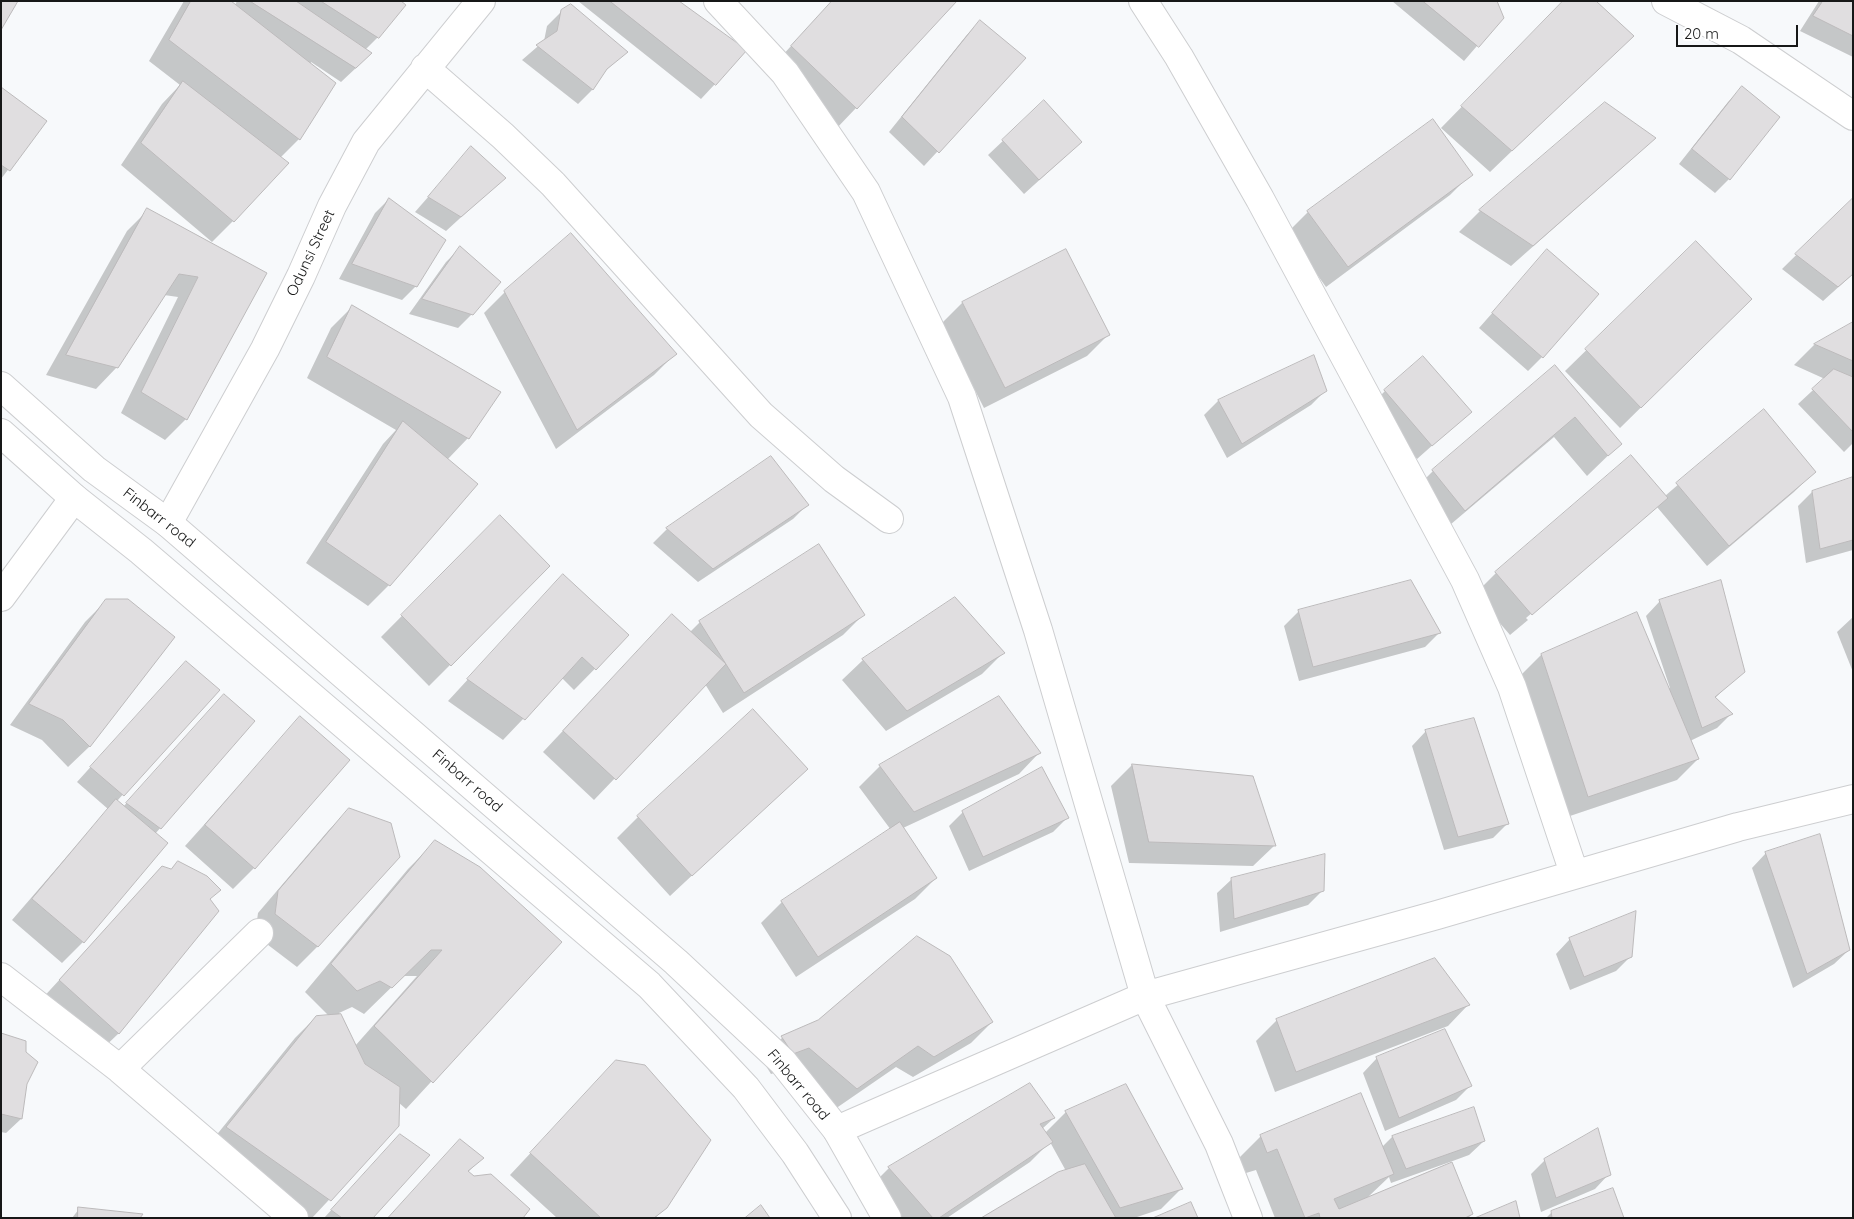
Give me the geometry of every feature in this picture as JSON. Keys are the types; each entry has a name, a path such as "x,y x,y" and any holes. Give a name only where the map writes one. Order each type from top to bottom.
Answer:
{"street":[{"name":"Odunsi Street","path":"168,523 265,349 301,276 332,206 366,142 481,1"},
{"path":"718,1 785,73 866,192 962,397 1038,630 1146,996 1219,1144 1248,1218"},
{"path":"1143,1 1179,57 1260,199 1466,580 1512,686 1574,873"},
{"path":"1666,1 1741,40 1853,116"},
{"path":"425,68 503,136 553,184 761,415 834,479 890,519"},
{"name":"Finbarr road","path":"1,386 94,469 168,523 676,962 782,1062 836,1130 887,1218"},
{"path":"1,433 74,498 141,551 649,985 746,1088 795,1153 837,1218"},
{"path":"1,597 74,498"},
{"path":"836,1130 1146,996 1437,915 1574,873 1738,827 1853,798"},
{"path":"120,1070 259,933"},
{"path":"1,977 120,1070 294,1218"}],"building":[{"path":"1,1 18,1 1,30"},
{"path":"191,1 231,1 336,83 300,140 169,40"},
{"path":"250,1 296,1 372,53 356,68"},
{"path":"321,1 401,1 406,5 379,38"},
{"path":"610,1 679,1 747,50 716,85"},
{"path":"832,1 957,1 857,109 791,46"},
{"path":"1423,1 1497,1 1504,18 1479,47"},
{"path":"1563,1 1596,1 1634,36 1512,151 1461,106"},
{"path":"1823,1 1853,1 1853,36 1813,16"},
{"path":"571,4 628,52 607,69 593,90 536,45 557,31 561,10"},
{"path":"980,20 1026,58 939,153 902,117"},
{"path":"183,81 289,163 234,222 141,143"},
{"path":"1742,86 1780,117 1730,180 1692,149"},
{"path":"1,87 47,121 10,171 1,165"},
{"path":"1044,100 1082,142 1039,180 1002,140"},
{"path":"1605,102 1656,138 1533,246 1479,210"},
{"path":"1433,119 1473,175 1348,267 1307,211"},
{"path":"471,146 506,178 461,217 428,197"},
{"path":"389,198 446,240 417,287 352,264"},
{"path":"1853,198 1853,274 1838,287 1795,254"},
{"path":"147,208 267,273 187,420 141,392 198,277 179,274 118,368 66,355"},
{"path":"571,233 677,354 577,430 504,291"},
{"path":"1696,241 1752,299 1641,408 1585,349"},
{"path":"460,246 501,282 473,315 422,299"},
{"path":"1066,249 1110,335 1005,388 962,302"},
{"path":"1547,249 1599,294 1543,358 1492,313"},
{"path":"352,305 501,392 469,439 327,357"},
{"path":"1853,322 1853,361 1814,344"},
{"path":"1314,355 1327,391 1242,444 1218,400"},
{"path":"1423,356 1472,412 1432,446 1384,390"},
{"path":"1555,365 1622,444 1608,456 1575,417 1465,511 1432,470"},
{"path":"1834,369 1853,377 1853,432 1812,389"},
{"path":"1764,409 1816,472 1729,546 1676,483"},
{"path":"403,421 478,484 390,586 326,542"},
{"path":"1631,455 1668,498 1532,615 1495,572"},
{"path":"771,456 809,505 713,569 666,528"},
{"path":"1853,477 1853,540 1820,549 1812,491"},
{"path":"500,515 550,566 451,666 401,615"},
{"path":"819,544 865,615 744,693 699,621"},
{"path":"563,574 629,635 596,670 582,657 525,720 467,679"},
{"path":"1411,580 1441,633 1313,667 1298,610"},
{"path":"1721,580 1745,672 1715,697 1733,714 1702,728 1659,600"},
{"path":"955,597 1005,653 907,711 862,659"},
{"path":"106,599 128,599 175,637 90,747 63,720 29,704"},
{"path":"1637,612 1699,759 1588,797 1541,654"},
{"path":"672,614 726,664 616,780 563,731"},
{"path":"186,661 220,690 124,796 90,767"},
{"path":"224,694 255,721 161,829 126,803"},
{"path":"999,696 1041,753 914,812 879,765"},
{"path":"753,709 808,769 692,876 637,816"},
{"path":"300,716 350,760 255,869 205,825"},
{"path":"1474,718 1509,824 1458,837 1425,730"},
{"path":"1132,764 1253,776 1276,846 1149,842"},
{"path":"1042,767 1069,818 983,857 962,811"},
{"path":"116,799 168,843 84,943 32,899"},
{"path":"349,808 391,823 400,857 318,947 275,914 278,891"},
{"path":"900,822 937,878 818,957 781,901"},
{"path":"1820,834 1850,950 1807,974 1765,852"},
{"path":"435,840 480,867 562,942 433,1083 374,1026 442,950 431,950 392,988 380,981 357,991 331,964"},
{"path":"1325,854 1324,891 1234,919 1231,878"},
{"path":"178,861 207,876 221,890 210,899 219,911 119,1034 59,980 162,866 171,869"},
{"path":"1636,911 1632,957 1584,977 1569,938"},
{"path":"917,936 950,956 993,1022 934,1057 918,1046 857,1089 809,1048 793,1054 781,1036 818,1020"},
{"path":"1435,958 1470,1005 1296,1072 1276,1019"},
{"path":"341,1014 365,1064 400,1087 399,1126 331,1201 226,1127 316,1016"},
{"path":"1445,1029 1472,1086 1399,1118 1376,1057"},
{"path":"1,1033 26,1041 26,1052 38,1062 27,1084 22,1119 1,1114"},
{"path":"616,1060 645,1065 711,1140 667,1208 654,1218 601,1218 530,1153"},
{"path":"1030,1083 1055,1118 1040,1124 1053,1142 939,1218 933,1218 888,1167"},
{"path":"1126,1084 1183,1189 1120,1208 1065,1111"},
{"path":"1361,1093 1394,1174 1334,1199 1339,1209 1452,1162 1473,1214 1465,1218 1320,1218 1319,1213 1305,1218 1277,1149 1267,1153 1260,1135"},
{"path":"1474,1107 1485,1141 1406,1169 1392,1136"},
{"path":"1598,1128 1611,1175 1556,1198 1544,1159"},
{"path":"400,1134 430,1155 373,1218 342,1218 331,1210"},
{"path":"460,1139 484,1158 468,1171 474,1176 491,1174 530,1209 523,1218 388,1218"},
{"path":"1085,1164 1116,1218 981,1218 1058,1172"},
{"path":"1613,1188 1624,1218 1552,1218 1551,1211"},
{"path":"1516,1201 1520,1218 1475,1218"},
{"path":"1191,1202 1198,1218 1153,1218"},
{"path":"761,1205 770,1218 745,1218"},
{"path":"78,1207 143,1214 140,1218 78,1218"}]}
